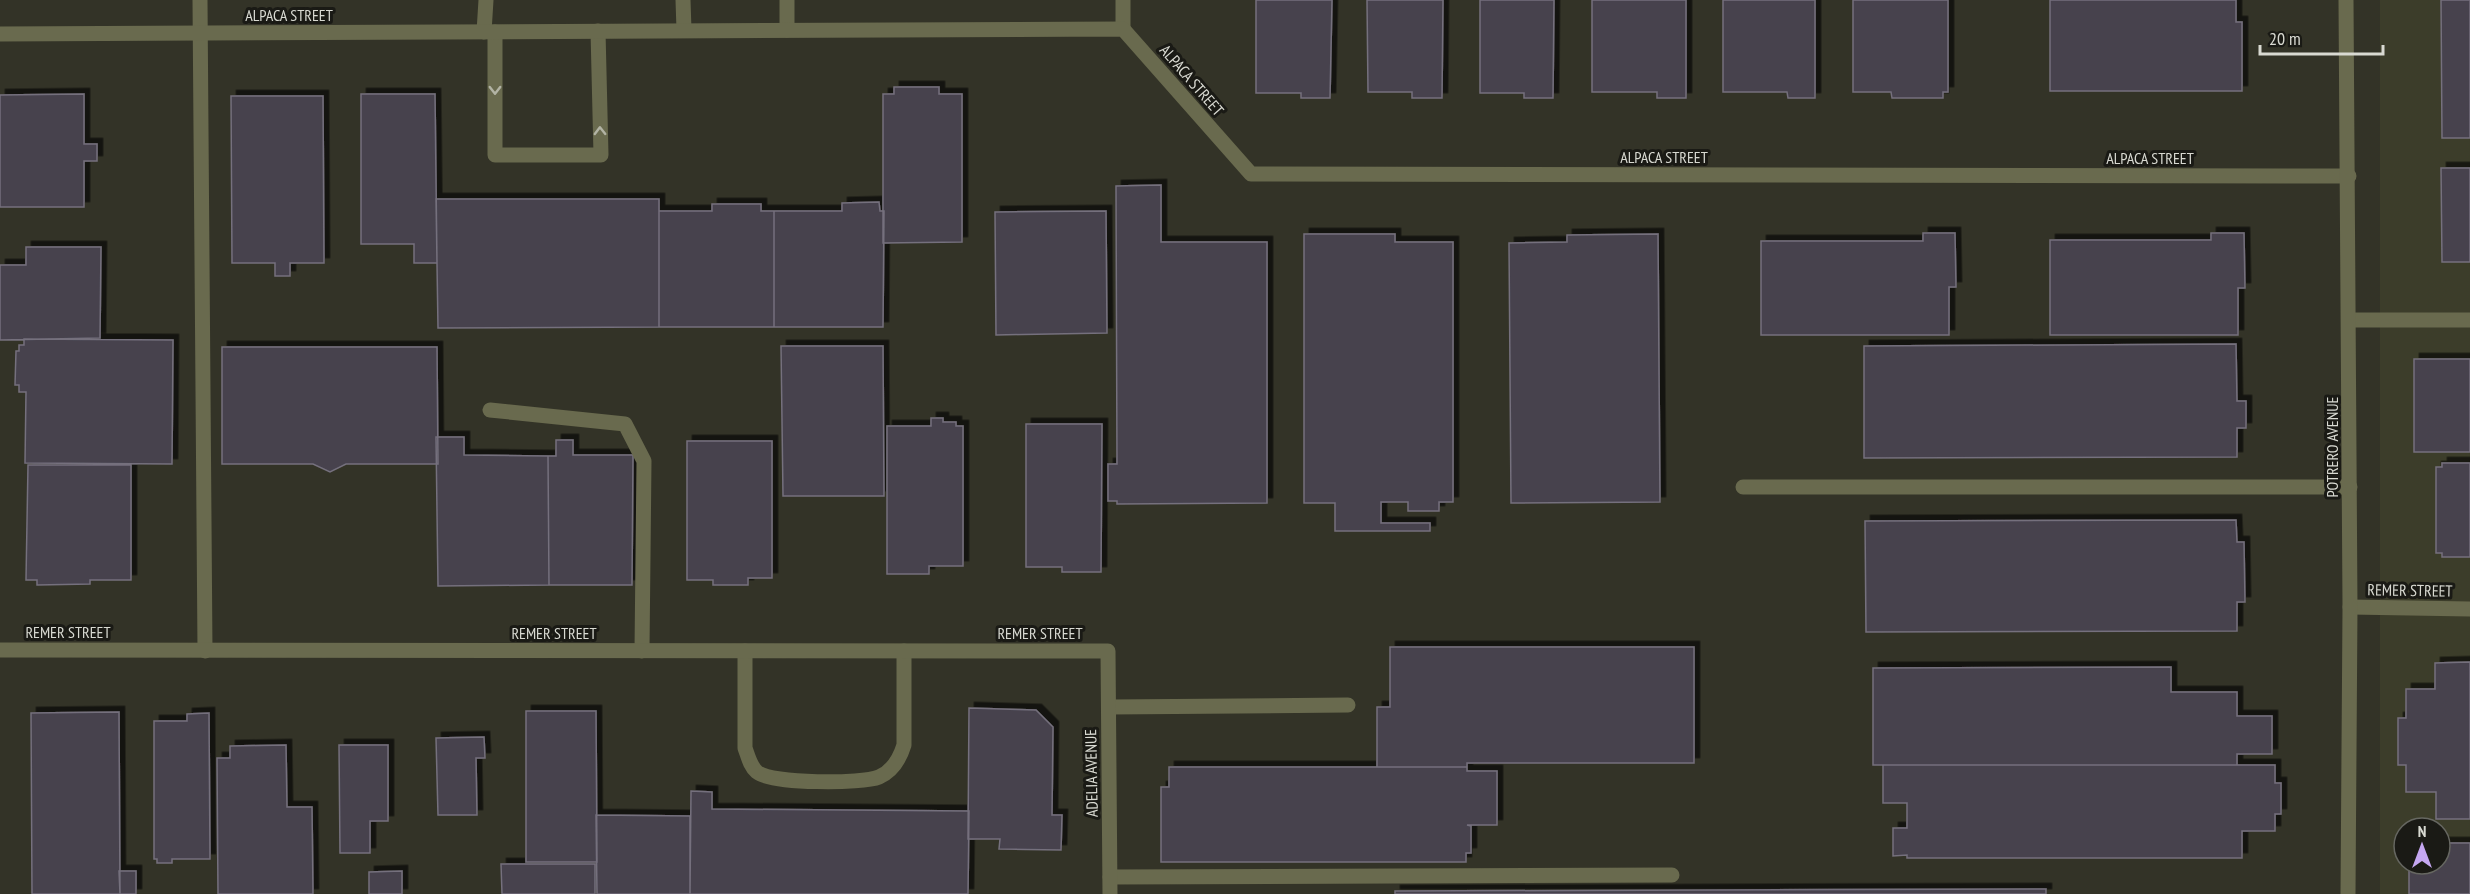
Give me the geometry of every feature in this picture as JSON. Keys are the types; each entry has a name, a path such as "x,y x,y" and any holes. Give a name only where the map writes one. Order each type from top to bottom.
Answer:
{"street":[{"path":"200,0 205,651"},
{"path":"486,0 495,155 601,155 598,31"},
{"path":"683,0 684,30"},
{"path":"787,0 788,30"},
{"path":"1123,0 1123,29"},
{"name":"POTRERO AVENUE","path":"2346,0 2350,488 2348,894"},
{"name":"ALPACA STREET","path":"0,34 1123,29 1251,174 2349,176"},
{"path":"2349,320 2470,320"},
{"path":"490,410 625,424 644,461 642,651"},
{"path":"1743,488 2350,488"},
{"name":"REMER STREET","path":"2350,607 2470,609"},
{"name":"REMER STREET","path":"0,650 1108,651"},
{"path":"745,651 745,748 756,771 768,778 783,780 855,781 867,781 882,776 899,759 904,746 904,651"},
{"name":"ADELIA AVENUE","path":"1108,651 1110,894"},
{"path":"1108,707 1348,705"},
{"path":"1110,877 1671,874"}],"shaded area":[{"path":"2380,0 2470,0 2470,894 2380,894"}],"building":[{"path":"1256,0 1332,0 1330,98 1301,98 1301,93 1256,93"},
{"path":"1367,0 1443,0 1442,98 1412,98 1412,92 1368,92"},
{"path":"1480,0 1554,0 1553,98 1524,98 1524,93 1480,93"},
{"path":"1592,0 1686,0 1686,98 1657,98 1657,92 1592,92"},
{"path":"1723,0 1815,0 1815,98 1788,98 1787,92 1723,92"},
{"path":"1853,0 1948,0 1948,92 1943,92 1943,98 1892,98 1891,92 1853,92"},
{"path":"2050,0 2236,0 2236,22 2242,22 2242,91 2050,91"},
{"path":"2441,0 2470,0 2470,138 2442,138"},
{"path":"894,87 939,87 939,94 962,94 962,242 883,243 883,94 894,94"},
{"path":"84,94 84,144 97,144 97,161 84,161 84,207 0,207 0,95"},
{"path":"361,94 435,94 437,263 414,263 414,244 361,244"},
{"path":"231,96 323,96 324,263 290,263 290,276 275,276 275,263 232,263"},
{"path":"2441,168 2470,168 2470,262 2442,262"},
{"path":"1161,185 1161,242 1267,242 1267,503 1117,504 1117,501 1108,501 1108,464 1117,464 1116,186"},
{"path":"436,199 659,199 659,327 438,328"},
{"path":"879,202 880,211 884,211 883,327 774,327 774,211 842,211 842,203"},
{"path":"712,204 761,204 761,211 774,211 774,327 659,327 659,211 712,211"},
{"path":"1106,211 1107,333 996,335 995,212"},
{"path":"1923,233 1955,233 1956,287 1949,287 1949,335 1761,335 1761,241 1923,241"},
{"path":"2211,233 2244,233 2245,288 2238,288 2238,335 2050,335 2050,240 2211,240"},
{"path":"1304,234 1395,234 1395,242 1453,242 1453,502 1439,502 1439,511 1408,511 1408,502 1381,502 1381,523 1430,523 1430,531 1335,531 1335,503 1304,503"},
{"path":"1658,234 1660,502 1511,503 1509,243 1567,242 1567,235"},
{"path":"26,247 101,247 100,338 0,340 0,265 26,265"},
{"path":"24,339 173,340 172,464 25,463 26,392 19,392 19,385 15,385 16,351 19,351 19,345 24,345"},
{"path":"2236,344 2237,401 2246,401 2246,428 2237,428 2237,457 1864,458 1864,346"},
{"path":"781,346 883,346 884,496 783,496"},
{"path":"222,347 437,347 438,464 346,464 330,472 313,464 222,464"},
{"path":"2414,359 2470,359 2470,452 2414,452"},
{"path":"931,418 943,418 943,422 956,422 956,426 963,426 963,566 929,566 929,574 887,574 887,426 931,426"},
{"path":"1026,424 1102,424 1101,572 1062,572 1062,567 1026,567"},
{"path":"436,437 464,437 464,455 548,456 549,585 438,586"},
{"path":"556,440 573,440 573,455 633,455 632,585 549,585 548,456 556,456"},
{"path":"687,441 772,441 772,578 748,578 748,585 713,585 713,580 687,580"},
{"path":"2442,463 2470,463 2470,557 2442,557 2442,553 2436,553 2436,467 2442,467"},
{"path":"28,465 131,465 131,580 90,580 90,584 37,585 37,580 26,580"},
{"path":"2236,520 2237,542 2244,542 2245,602 2237,602 2237,631 1866,632 1865,521"},
{"path":"1390,647 1694,647 1694,763 1467,763 1467,767 1377,767 1377,707 1390,707"},
{"path":"2470,662 2470,819 2436,816 2436,792 2406,792 2406,765 2398,765 2398,718 2406,718 2406,689 2435,689 2435,663"},
{"path":"2171,667 2171,692 2237,692 2237,716 2272,716 2272,754 2237,754 2237,765 1873,765 1873,668"},
{"path":"969,708 1036,710 1053,727 1052,815 1062,815 1061,850 999,849 1000,839 968,839"},
{"path":"526,711 596,711 597,862 526,862"},
{"path":"119,712 120,894 32,894 31,713"},
{"path":"209,713 210,859 172,859 172,863 157,863 157,859 154,859 154,721 187,721 187,714"},
{"path":"484,737 485,758 476,758 477,815 438,815 436,738"},
{"path":"286,745 287,807 312,807 313,894 218,894 217,758 230,758 230,746"},
{"path":"339,745 388,745 388,821 370,821 370,853 340,853"},
{"path":"1883,765 2275,765 2275,783 2281,783 2281,814 2275,814 2275,831 2242,831 2242,858 1907,858 1907,855 1893,856 1893,828 1907,828 1907,803 1883,803"},
{"path":"1169,767 1467,767 1467,771 1497,771 1497,825 1467,825 1471,826 1471,853 1466,853 1466,862 1161,862 1161,787 1169,787"},
{"path":"691,791 712,792 712,809 969,811 968,894 690,894"},
{"path":"596,815 690,816 690,894 597,894"},
{"path":"2452,843 2470,843 2470,894 2409,894 2409,876 2452,876"},
{"path":"501,864 595,864 595,894 502,894"},
{"path":"119,871 136,871 136,894 120,894"},
{"path":"402,871 402,894 369,894 369,872"},
{"path":"2046,889 2046,894 1395,894 1395,891"}]}
